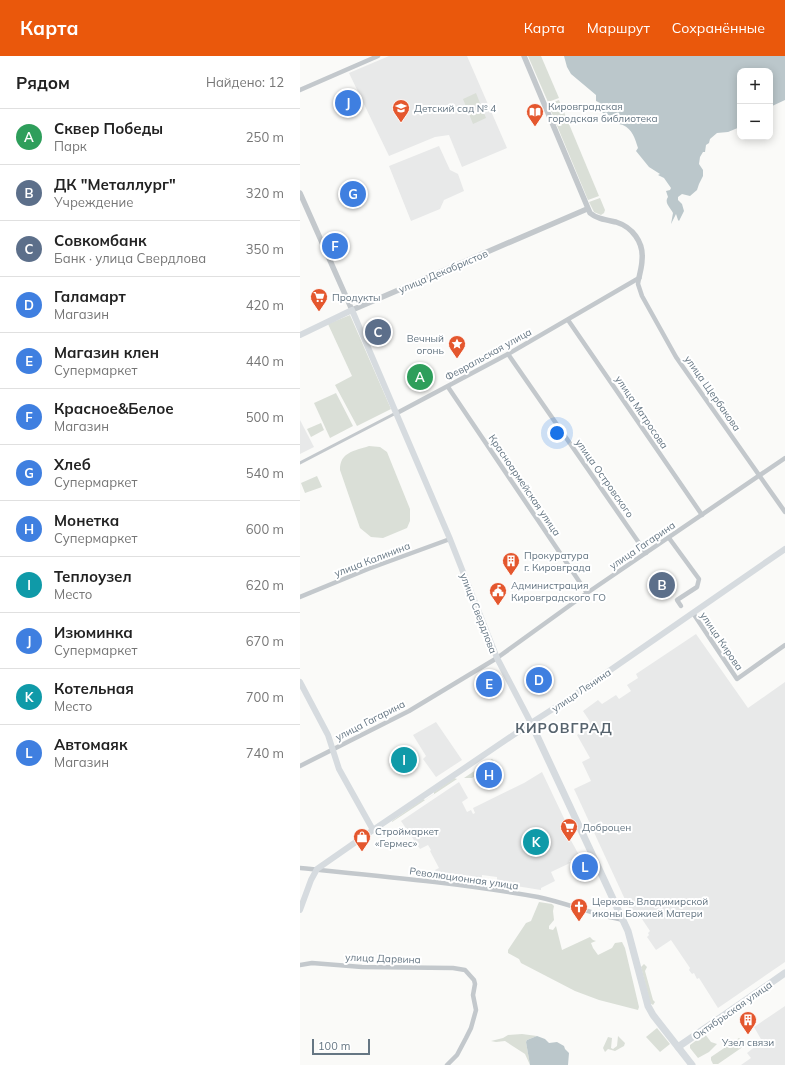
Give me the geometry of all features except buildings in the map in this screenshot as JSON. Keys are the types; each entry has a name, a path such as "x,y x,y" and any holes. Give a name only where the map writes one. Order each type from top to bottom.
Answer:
{"main road":[{"name":"улица Декабристов","path":"300,335 352,310"},
{"name":"улица Свердлова","path":"352,310 450,539 497,658 531,723 623,920 632,945 648,1006 653,1015 692,1065"},
{"name":"улица Ленина","path":"317,869 372,830 570,698 785,549"},
{"path":"300,682 328,735 339,769 372,830"},
{"path":"300,910 311,880 317,869"},
{"name":"Октябрьская улица","path":"678,1047 785,973"}],"street":[{"path":"300,90 378,56"},
{"path":"524,56 590,213 596,217 624,226 635,235 640,244 642,260 639,278"},
{"name":"улица Свердлова","path":"300,193 352,310"},
{"name":"улица Декабристов","path":"352,310 588,209"},
{"name":"Февральская улица","path":"300,462 448,387 568,320 639,278"},
{"name":"улица Щербакова","path":"639,278 638,284 642,296 672,351 785,512"},
{"name":"улица Матросова","path":"568,320 702,515"},
{"name":"улица Островского","path":"508,354 646,553"},
{"name":"Красноармейская улица","path":"448,387 587,594"},
{"name":"улица Гагарина","path":"300,766 409,710 497,658 646,553 785,458"},
{"path":"669,538 699,579 697,587 677,600 681,606"},
{"name":"улица Калинина","path":"300,597 368,569 450,539"},
{"name":"улица Кирова","path":"693,613 737,679 785,645"},
{"name":"Революционная улица","path":"300,868 424,881 510,893 557,902 603,916 623,920"},
{"name":"улица Дарвина","path":"300,965 312,963 362,967 454,968 465,970 475,982 473,992 476,1010 471,1028 466,1038 457,1055 447,1065"}],"shaded area":[{"path":"389,56 467,56 507,148 462,167 449,135 435,137 389,156 349,73"},
{"path":"528,56 541,56 559,98 548,102"},
{"path":"564,56 785,56 785,100 773,106 773,68 737,68 737,128 728,132 717,133 710,139 709,143 706,145 705,152 703,152 700,157 699,164 703,170 703,176 697,190 690,196 682,194 678,197 684,211 679,221 676,214 671,224 673,213 667,203 668,197 666,191 670,190 671,188 664,178 649,167 636,151 638,148 636,141 629,129 619,124 617,121 610,119 608,115 602,112 604,111 604,108 597,106 600,103 596,101 596,95 571,74"},
{"path":"476,93 486,118 473,124 463,99"},
{"path":"559,100 599,196 588,200 548,104"},
{"path":"439,146 450,170 458,174 464,191 444,200 440,209 411,221 389,166"},
{"path":"600,198 605,210 601,215 594,212 589,202"},
{"path":"350,315 391,409 357,426 335,385 352,376 328,324"},
{"path":"336,393 353,426 330,438 314,403"},
{"path":"300,420 314,447 300,454"},
{"path":"321,423 324,430 311,437 307,429"},
{"path":"369,446 380,447 387,452 410,509 410,521 407,528 383,538 371,537 360,528 340,470 342,459 345,456 353,451"},
{"path":"317,476 322,487 305,493 301,483"},
{"path":"696,634 748,708 785,682 785,962 718,1008 699,978 697,979 694,973 692,974 689,970 690,968 671,940 656,950 647,937 650,931 640,916 634,919 574,789 591,781 582,762 590,758 577,735 591,727 589,720 583,711 598,700 602,704 616,695 619,699 631,691 627,685 638,678 636,674"},
{"path":"436,722 462,760 436,777 423,759 426,756 413,735"},
{"path":"492,759 494,761 489,765 490,767 472,778 464,778"},
{"path":"542,772 571,833 568,835 579,857 551,872 555,881 541,888 541,890 497,883 497,877 482,875 482,878 456,874 453,876 437,874 435,870 439,868 428,845 420,849 401,821 459,782 468,798 462,802 467,812 471,810 473,814 475,813 473,808 524,783"},
{"path":"454,778 457,779 392,822 423,799 425,800 434,794 434,792"},
{"path":"539,902 552,904 554,906 554,920 549,926 549,929 553,930 556,926 562,950 590,937 596,941 591,943 598,955 612,948 615,943 622,942 625,948 639,1007 638,1010 599,1000 575,991 521,963 519,959 508,953 508,950 526,923 531,921"},
{"path":"644,964 647,967 645,971 653,1000 655,1002 653,1005 650,1003 641,967"},
{"path":"785,1006 785,1065 741,1065 751,1058 747,1053 762,1041 754,1027"},
{"path":"657,1028 670,1044 660,1052 646,1037"},
{"path":"522,1034 537,1036 527,1040 526,1042 530,1065 525,1054 505,1041 491,1041 508,1035"},
{"path":"705,1034 711,1042 717,1044 709,1052 698,1058 690,1048 690,1045"},
{"path":"537,1036 545,1039 549,1043 557,1042 564,1046 569,1053 568,1065 530,1065 526,1042 527,1040"},
{"path":"618,1036 625,1043 624,1046 615,1051 608,1049 605,1052 603,1048 608,1037 612,1038 611,1048 613,1049 617,1046"},
{"path":"739,1038 747,1044 718,1064 713,1064 711,1057"}],"place":[{"name":"Изюминка","path":"348,103"},
{"name":"Детский сад № 4","path":"401,123"},
{"name":"Кировградская городская библиотека","path":"535,127"},
{"name":"Хлеб","path":"353,194"},
{"name":"Красное&Белое","path":"335,246"},
{"name":"Продукты","path":"319,312"},
{"name":"Совкомбанк","path":"378,332"},
{"name":"Вечный огонь","path":"457,359"},
{"name":"Сквер Победы","path":"420,377"},
{"name":"Прокуратура г. Кировграда","path":"511,576"},
{"name":"ДК \"Металлург\"","path":"662,585"},
{"name":"Администрация Кировградского ГО","path":"498,606"},
{"name":"Галамарт","path":"539,680"},
{"name":"Магазин клен","path":"489,684"},
{"name":"Теплоузел","path":"404,760"},
{"name":"Монетка","path":"489,775"},
{"name":"Котельная","path":"536,842"},
{"name":"Доброцен","path":"569,842"},
{"name":"Строймаркет «Гермес»","path":"362,852"},
{"name":"Автомаяк","path":"585,867"},
{"name":"Церковь Владимирской иконы Божией Матери","path":"579,922"},
{"name":"Узел связи","path":"748,1035"}],"district":[{"name":"КИРОВГРАД","path":"564,728"}]}
